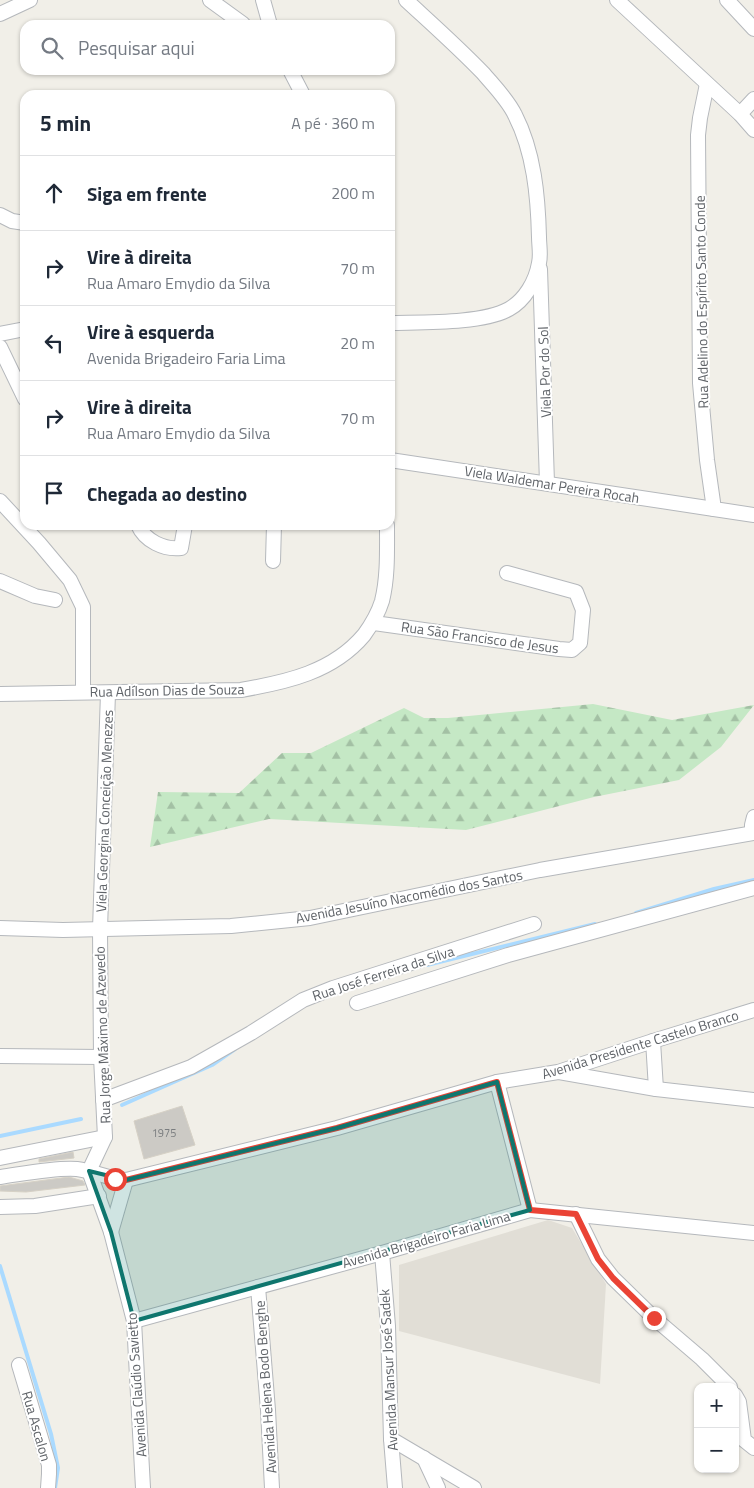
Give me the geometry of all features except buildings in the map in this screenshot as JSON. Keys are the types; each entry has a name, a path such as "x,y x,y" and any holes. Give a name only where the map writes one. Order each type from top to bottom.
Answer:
{"street":[{"path":"0,14 30,0"},
{"path":"210,0 238,20"},
{"path":"263,0 269,20"},
{"name":"Viela Por do Sol","path":"406,0 458,47 496,88 514,113 526,138 534,173 539,225 548,483"},
{"path":"617,0 740,114 754,130"},
{"path":"727,0 754,29"},
{"path":"293,75 300,90"},
{"name":"Rua Adelino do Espírito Santo Conde","path":"707,84 698,134 700,383 707,460 714,509"},
{"path":"740,114 754,99"},
{"path":"0,215 12,221 20,222"},
{"path":"395,324 490,317 509,309 521,301 530,287 540,262"},
{"path":"0,334 20,330"},
{"path":"0,347 20,389"},
{"name":"Viela Waldemar Pereira Rocah","path":"395,461 714,509"},
{"path":"0,501 20,523"},
{"path":"714,509 754,515"},
{"path":"27,530 70,580 83,607 83,692"},
{"path":"140,530 160,546 182,548 184,530"},
{"path":"273,561 274,530"},
{"path":"374,622 382,602 385,584 387,530"},
{"name":"Rua São Francisco de Jesus","path":"374,622 559,649 572,650 580,643 583,610 576,592 507,573"},
{"path":"0,580 35,596 54,600"},
{"name":"Rua Adílson Dias de Souza","path":"0,694 241,690 278,684 310,674 335,661 348,652 374,622"},
{"name":"Viela Georgina Conceição Menezes","path":"100,929 108,693"},
{"path":"753,833 754,817"},
{"name":"Avenida Jesuíno Nacomédio dos Santos","path":"0,928 100,929 231,926 310,918 540,870 753,833"},
{"name":"Rua José Ferreira da Silva","path":"357,1003 508,955 754,888"},
{"name":"Rua José Ferreira da Silva","path":"103,1100 191,1067 251,1034 303,1000 332,988 534,924"},
{"name":"Rua Jorge Máximo de Azevedo","path":"89,1171 105,1137 100,929"},
{"name":"Avenida Presidente Castelo Branco","path":"0,1177 68,1169 89,1171 115,1179 126,1180 337,1128 497,1082 558,1072 754,1010"},
{"path":"653,1041 656,1089"},
{"path":"0,1056 102,1057"},
{"path":"558,1072 656,1089 754,1100"},
{"path":"497,1082 530,1210"},
{"path":"0,1158 105,1137"},
{"path":"0,1207 35,1206 99,1196 89,1171"},
{"path":"111,1232 126,1180"},
{"name":"Avenida Claúdio Savietto","path":"99,1196 111,1232 134,1321 142,1488"},
{"name":"Avenida Brigadeiro Faria Lima","path":"134,1321 530,1210 754,1233"},
{"path":"576,1214 598,1259 613,1278 726,1383"},
{"name":"Avenida Mansur José Sadek","path":"382,1253 388,1326 391,1439 395,1488"},
{"name":"Avenida Helena Bodo Benghe","path":"258,1287 272,1488"},
{"name":"Rua Ascalon","path":"19,1365 49,1465 48,1488"},
{"path":"739,1402 744,1440 754,1448"},
{"path":"391,1439 474,1488"},
{"path":"423,1457 438,1488"}],"highlighted area":[{"path":"497,1082 530,1210 134,1321 111,1232 89,1171 126,1180 337,1128"}],"shaded area":[{"path":"548,1220 572,1228 606,1284 600,1384 399,1331 399,1265"}],"green space":[{"path":"593,704 672,720 754,705 721,747 679,780 594,797 466,830 269,819 150,847 158,792 239,793 282,753 311,753 404,708 424,718 448,718"}],"waterway":[{"path":"636,913 714,889 754,880"},
{"path":"427,965 595,924"},
{"path":"122,1105 212,1065 235,1049"},
{"path":"0,1136 81,1119"},
{"path":"0,1266 51,1434 58,1468 55,1488"}],"route":[{"path":"115,1179 126,1180 337,1128 497,1082 530,1210 576,1214 598,1259 613,1278 654,1318"}]}
